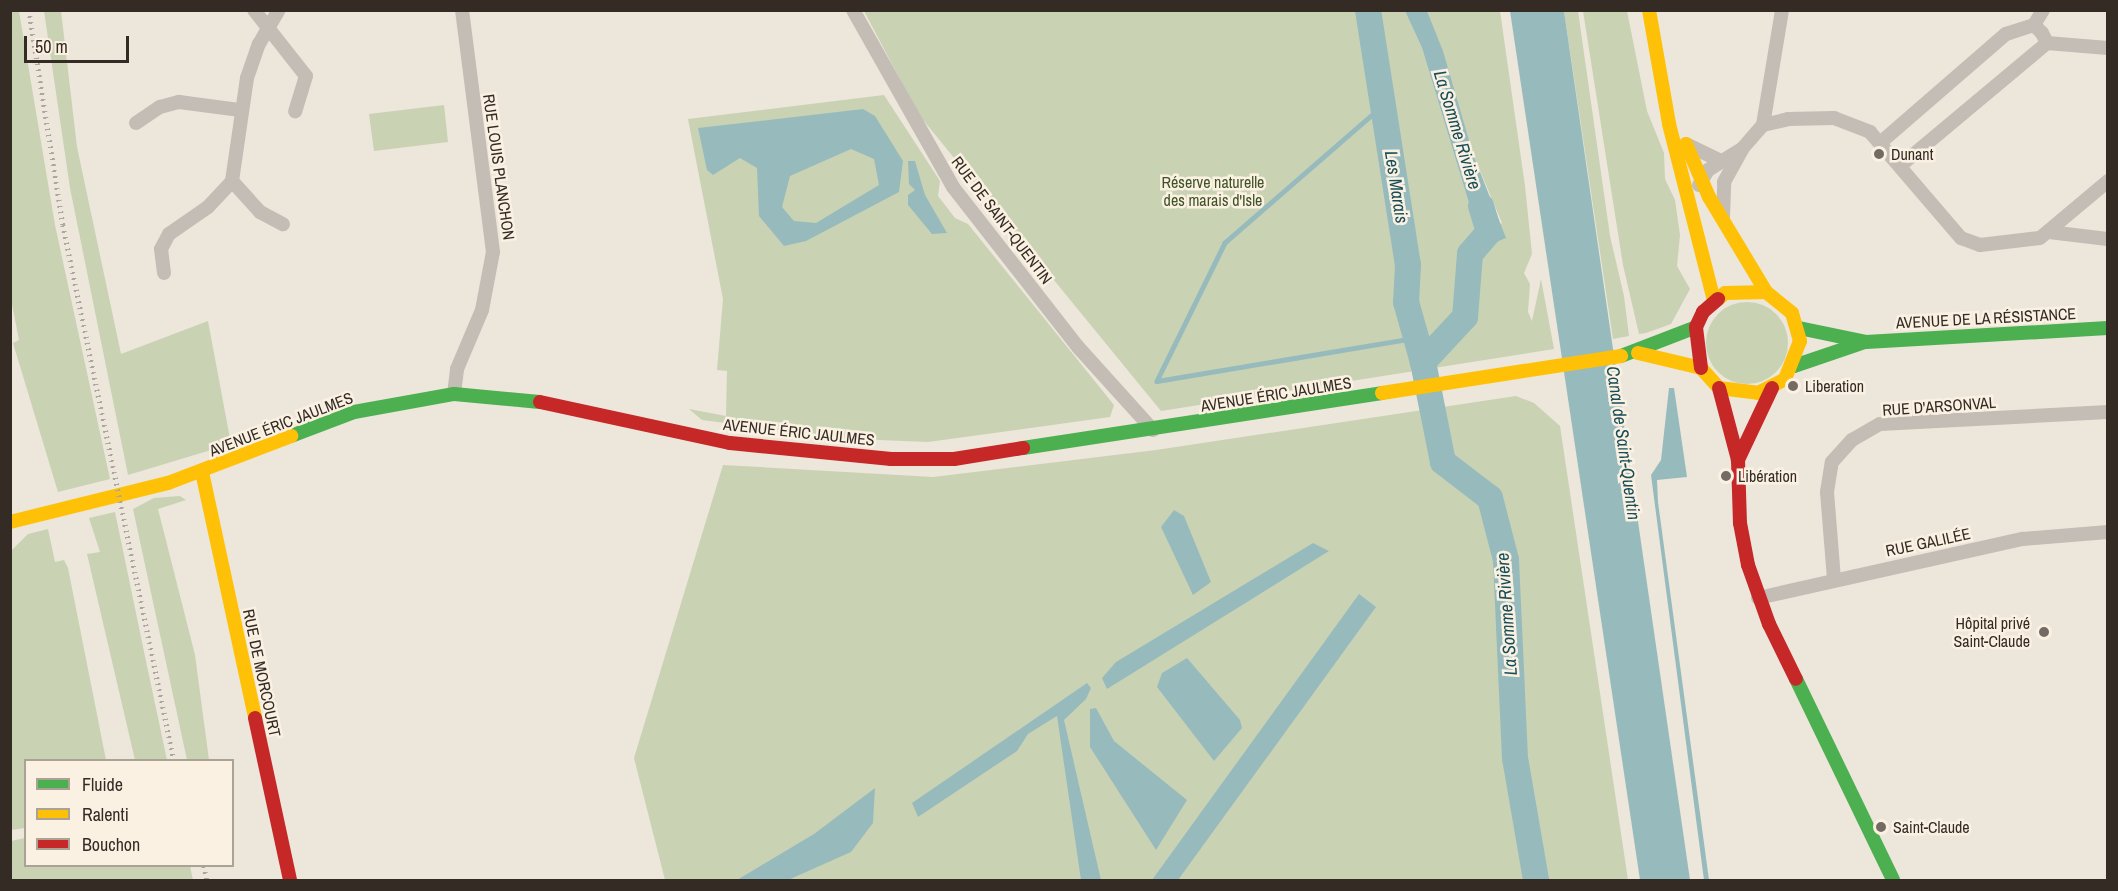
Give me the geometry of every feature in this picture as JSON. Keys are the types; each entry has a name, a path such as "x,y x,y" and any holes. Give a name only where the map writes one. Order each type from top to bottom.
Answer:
{"main road":[{"path":"1649,10 1665,90 1669,124 1694,214 1714,300"},
{"path":"1665,90 1700,178 1766,292"},
{"path":"1794,366 1798,328 1780,300 1766,292 1739,289 1714,300 1696,327 1696,355 1701,368 1719,388 1738,460 1740,523 1758,598 1801,692 1893,880"},
{"name":"AVENUE ÉRIC JAULMES","path":"10,522 202,472 354,412 454,394 560,404 730,443 891,459 978,456 1623,356 1638,352 1696,327"},
{"path":"1798,328 1866,342"},
{"name":"AVENUE DE LA RÉSISTANCE","path":"1866,342 2108,328"},
{"path":"1738,460 1772,388 1794,366 1866,342"},
{"path":"1638,352 1701,368"},
{"path":"1719,388 1742,394 1772,388"},
{"name":"RUE DE MORCOURT","path":"202,472 290,880"}],"street":[{"path":"254,10 266,32 306,76 295,111"},
{"path":"164,273 161,249 169,234 208,207 232,181 240,110 252,62 279,10"},
{"name":"RUE LOUIS PLANCHON","path":"454,394 457,369 486,298 493,252 462,10"},
{"name":"RUE DE SAINT-QUENTIN","path":"854,10 953,187 1078,347 1153,430"},
{"path":"1723,220 1724,182 1742,149 1763,124 1782,10"},
{"path":"1880,143 2000,39 2034,25 2043,10"},
{"path":"2034,25 2047,43"},
{"path":"1901,165 2047,43 2108,48"},
{"path":"136,123 160,107 179,102 240,110"},
{"path":"1763,124 1834,118 1870,132 1901,165 1961,238 1980,245 2040,238 2108,181"},
{"path":"1686,144 1721,161"},
{"path":"1694,214 1700,178 1721,161 1742,149"},
{"path":"232,181 260,213 283,224"},
{"path":"2049,232 2108,239"},
{"name":"RUE D'ARSONVAL","path":"1834,579 1827,492 1832,462 1852,440 1880,424 2108,412"},
{"name":"RUE GALILÉE","path":"1758,598 1834,579 2023,539 2108,532"}],"green space":[{"path":"10,11 19,11 55,225 110,479 58,492 13,343 19,340 10,294"},
{"path":"44,11 61,11 77,147 121,354 208,321 231,444 128,475 70,188"},
{"name":"Réserve naturelle des marais d'Isle","path":"864,11 1405,11 1422,48 1478,233 1502,223 1473,154 1427,11 1500,11 1525,186 1532,254 1524,273 1530,284 1528,312 1532,321 1541,279 1554,349 1161,411 919,115"},
{"path":"1564,11 1578,11 1610,236 1624,296 1629,336 1613,339"},
{"path":"1583,11 1627,11 1647,111 1664,153 1665,179 1675,200 1680,235 1677,266 1690,289 1671,324 1646,333 1639,334 1623,265"},
{"path":"884,95 940,181 938,196 955,218 968,224 1114,405 1110,417 928,442 856,439 702,420 689,409 726,416 727,371 717,370 723,299 688,119"},
{"path":"444,105 448,142 374,151 369,114"},
{"path":"1739,302 1755,302 1770,309 1781,320 1788,335 1785,359 1776,372 1755,384 1739,384 1724,377 1713,366 1706,351 1706,335 1713,320 1724,309"},
{"path":"1516,396 1534,403 1560,426 1628,880 665,880 634,758 723,465 933,477 1156,450"},
{"path":"180,496 186,500 158,509 195,655 209,759 187,759 133,509 154,498"},
{"path":"115,512 167,759 135,759 87,554 100,552 89,518"},
{"path":"48,529 55,562 64,560 68,568 106,759 24,759 24,828 11,830 11,551 28,534"},
{"path":"24,838 24,867 190,867 193,880 11,880 11,841"}],"water":[{"path":"1405,11 1427,11 1443,51 1473,154 1506,238 1494,243 1478,233 1422,48"},
{"name":"Canal de Saint-Quentin","path":"1510,11 1564,11 1690,880 1640,880"},
{"path":"863,109 875,116 903,161 899,192 806,241 784,246 759,216 757,168 740,158 713,175 707,170 698,128","holes":["851,149 874,159 879,185 816,223 794,221 782,207 790,176"]},
{"path":"908,161 915,161 925,195 947,233 932,234 908,205 908,195 915,190 909,184"},
{"path":"1669,388 1674,388 1687,477 1657,480 1658,502 1709,880 1704,880 1651,475 1661,460"},
{"path":"1174,510 1184,516 1211,582 1193,595 1161,527"},
{"path":"1313,543 1329,551 1107,689 1102,678 1116,662"},
{"path":"1359,594 1376,607 1178,880 1152,880"},
{"path":"1187,658 1240,720 1242,728 1214,761 1157,687 1162,673"},
{"path":"1087,683 1091,688 1086,699 1064,720 1101,880 1081,880 1057,716 1028,734 1017,751 918,817 912,803"},
{"path":"1096,708 1114,741 1187,800 1156,850 1090,747 1090,709"},
{"path":"875,788 873,823 851,852 788,880 737,880 814,834"}],"waterway":[{"name":"Les Marais","path":"1368,10 1408,265 1406,302 1423,362"},
{"path":"1386,103 1225,243 1157,381 1420,337"},
{"name":"La Somme Rivière","path":"1481,206 1489,232 1470,254 1465,317 1423,362 1443,462 1490,498 1506,560 1515,758 1536,880"}],"railway":[{"path":"29,10 63,225 174,759"},
{"path":"204,867 207,880"}],"traffic: fast":[{"path":"1621,356 1696,327"},
{"path":"1799,328 1866,342 2108,328"},
{"path":"1794,366 1865,342"},
{"path":"1023,448 1382,393"},
{"path":"291,436 354,412 454,394 540,402"},
{"path":"1796,679 1893,880"}],"traffic: slow":[{"path":"1649,10 1669,124 1714,300"},
{"path":"1686,144 1709,197 1766,292"},
{"path":"1638,353 1701,368 1719,388 1758,393 1785,379 1800,341 1792,313 1766,292 1725,293 1718,299"},
{"path":"1382,393 1621,356"},
{"path":"10,522 168,483 291,436"},
{"path":"202,472 255,718"}],"traffic: jam":[{"path":"1701,368 1696,327 1703,312 1718,299"},
{"path":"1719,388 1738,460"},
{"path":"1772,388 1738,460 1740,523 1748,565 1769,624 1796,679"},
{"path":"540,402 730,443 891,459 954,459 1023,448"},
{"path":"255,718 290,880"}],"place":[{"name":"Dunant","path":"1879,154"},
{"name":"Liberation","path":"1793,386"},
{"name":"Libération","path":"1726,476"},
{"name":"Hôpital privé Saint-Claude","path":"2044,632"},
{"name":"Saint-Claude","path":"1881,827"}]}
